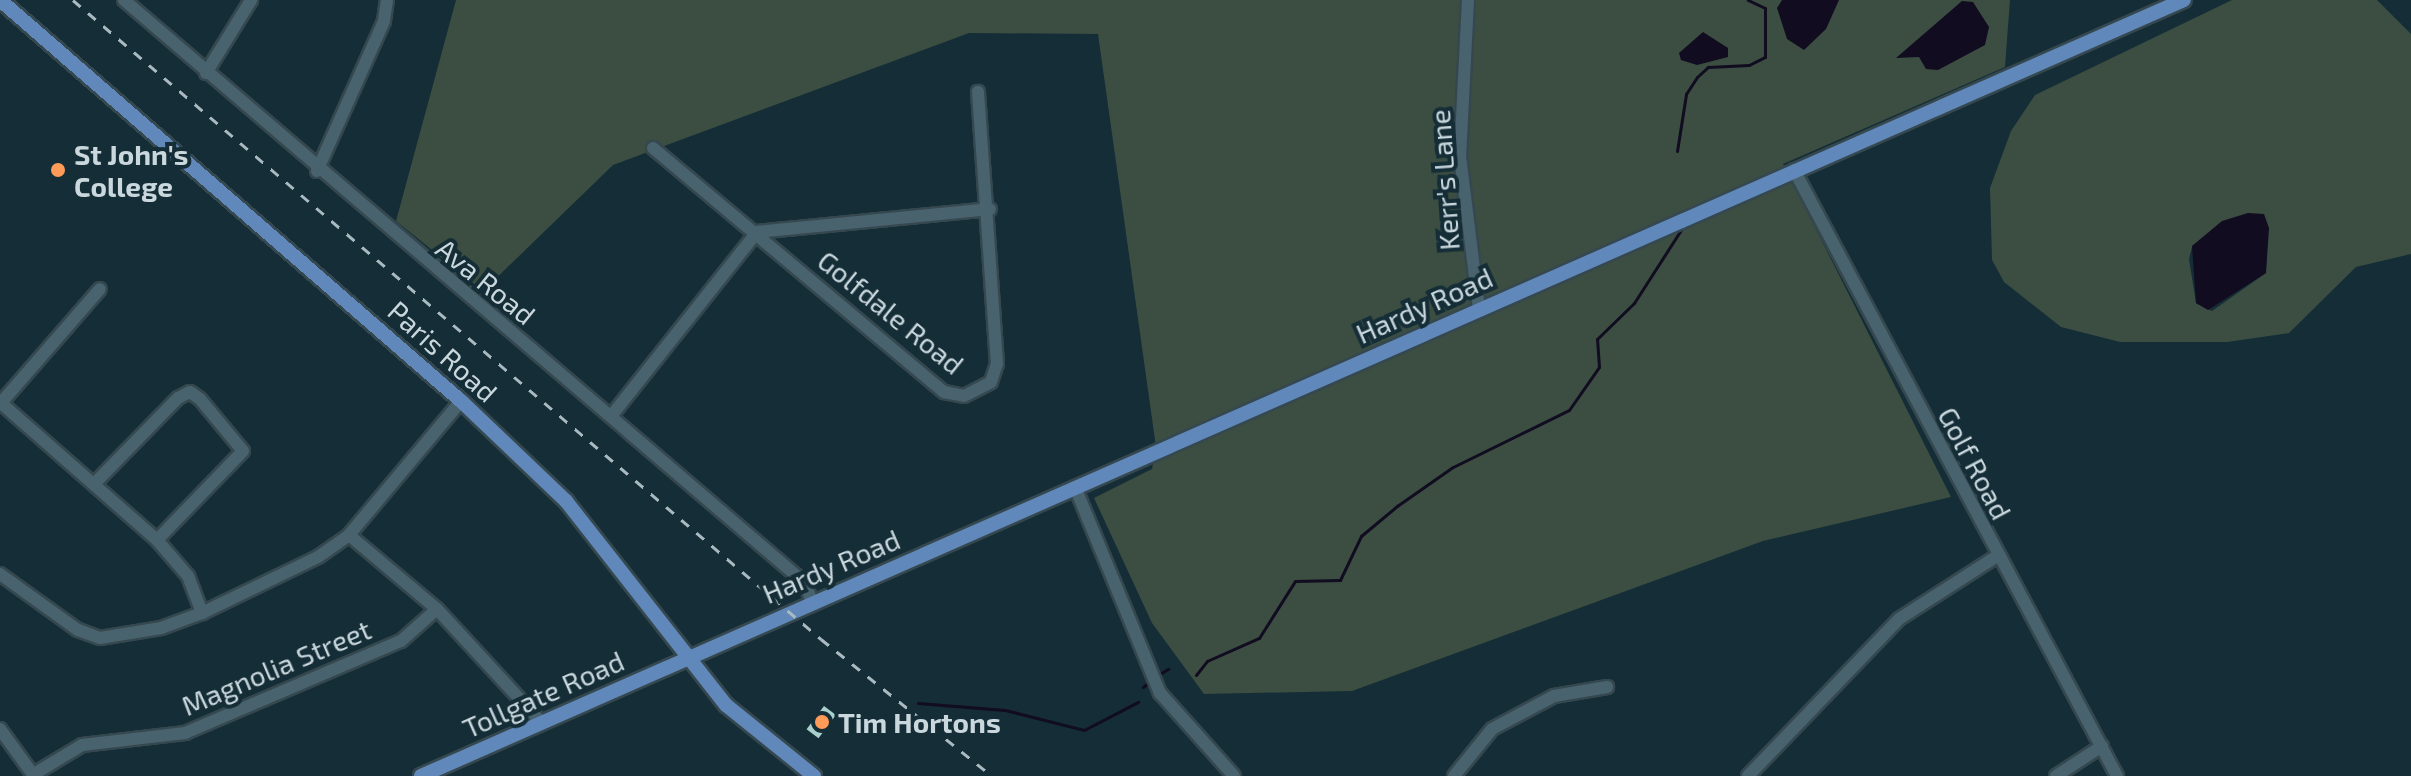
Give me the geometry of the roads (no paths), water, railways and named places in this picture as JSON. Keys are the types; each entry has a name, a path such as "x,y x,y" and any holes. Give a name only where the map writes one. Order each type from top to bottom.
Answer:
{"main road":[{"name":"Paris Road","path":"0,0 461,401 566,501 686,658 726,705 814,776"},
{"name":"Hardy Road","path":"686,658 2184,0"},
{"name":"Tollgate Road","path":"421,776 686,658"}],"street":[{"name":"Ava Road","path":"124,0 317,171 612,415 805,583 812,602"},
{"path":"206,73 251,0"},
{"path":"317,171 384,21 387,0"},
{"name":"Kerr's Lane","path":"1468,0 1460,156 1479,309"},
{"name":"Golfdale Road","path":"653,148 757,232 944,392 964,396 991,382 997,364 990,209 978,92"},
{"name":"Golf Road","path":"1794,170 1997,556 2117,776"},
{"path":"612,415 757,232 990,209"},
{"path":"100,289 1,404 157,540 188,576 202,613"},
{"path":"94,484 178,398 190,392 200,399 243,451 157,540"},
{"path":"1,577 78,630 100,638 161,628 202,613 318,557 349,535 461,401"},
{"path":"1075,487 1160,693 1234,776"},
{"path":"349,535 437,609 542,723"},
{"path":"1748,776 1899,619 1997,556"},
{"name":"Magnolia Street","path":"34,775 82,745 185,733 401,641 437,609"},
{"path":"1454,776 1492,729 1554,696 1607,687"},
{"path":"0,729 34,775"},
{"path":"2056,776 2102,746"}],"waterway":[{"path":"1677,151 1686,94 1697,77 1708,67 1749,65 1765,57 1765,8 1748,0"},
{"path":"1196,675 1207,661 1259,638 1295,581 1340,580 1361,536 1397,506 1453,467 1569,410 1599,367 1597,339 1634,303 1684,225"},
{"path":"1158,675 1168,669"},
{"path":"1143,687 1148,683"},
{"path":"918,703 1005,710 1084,730 1138,702"}],"railway":[{"path":"73,0 821,639 992,776"}],"place":[{"name":"St John's College","path":"58,170"},
{"name":"Tim Hortons","path":"822,722"}]}
